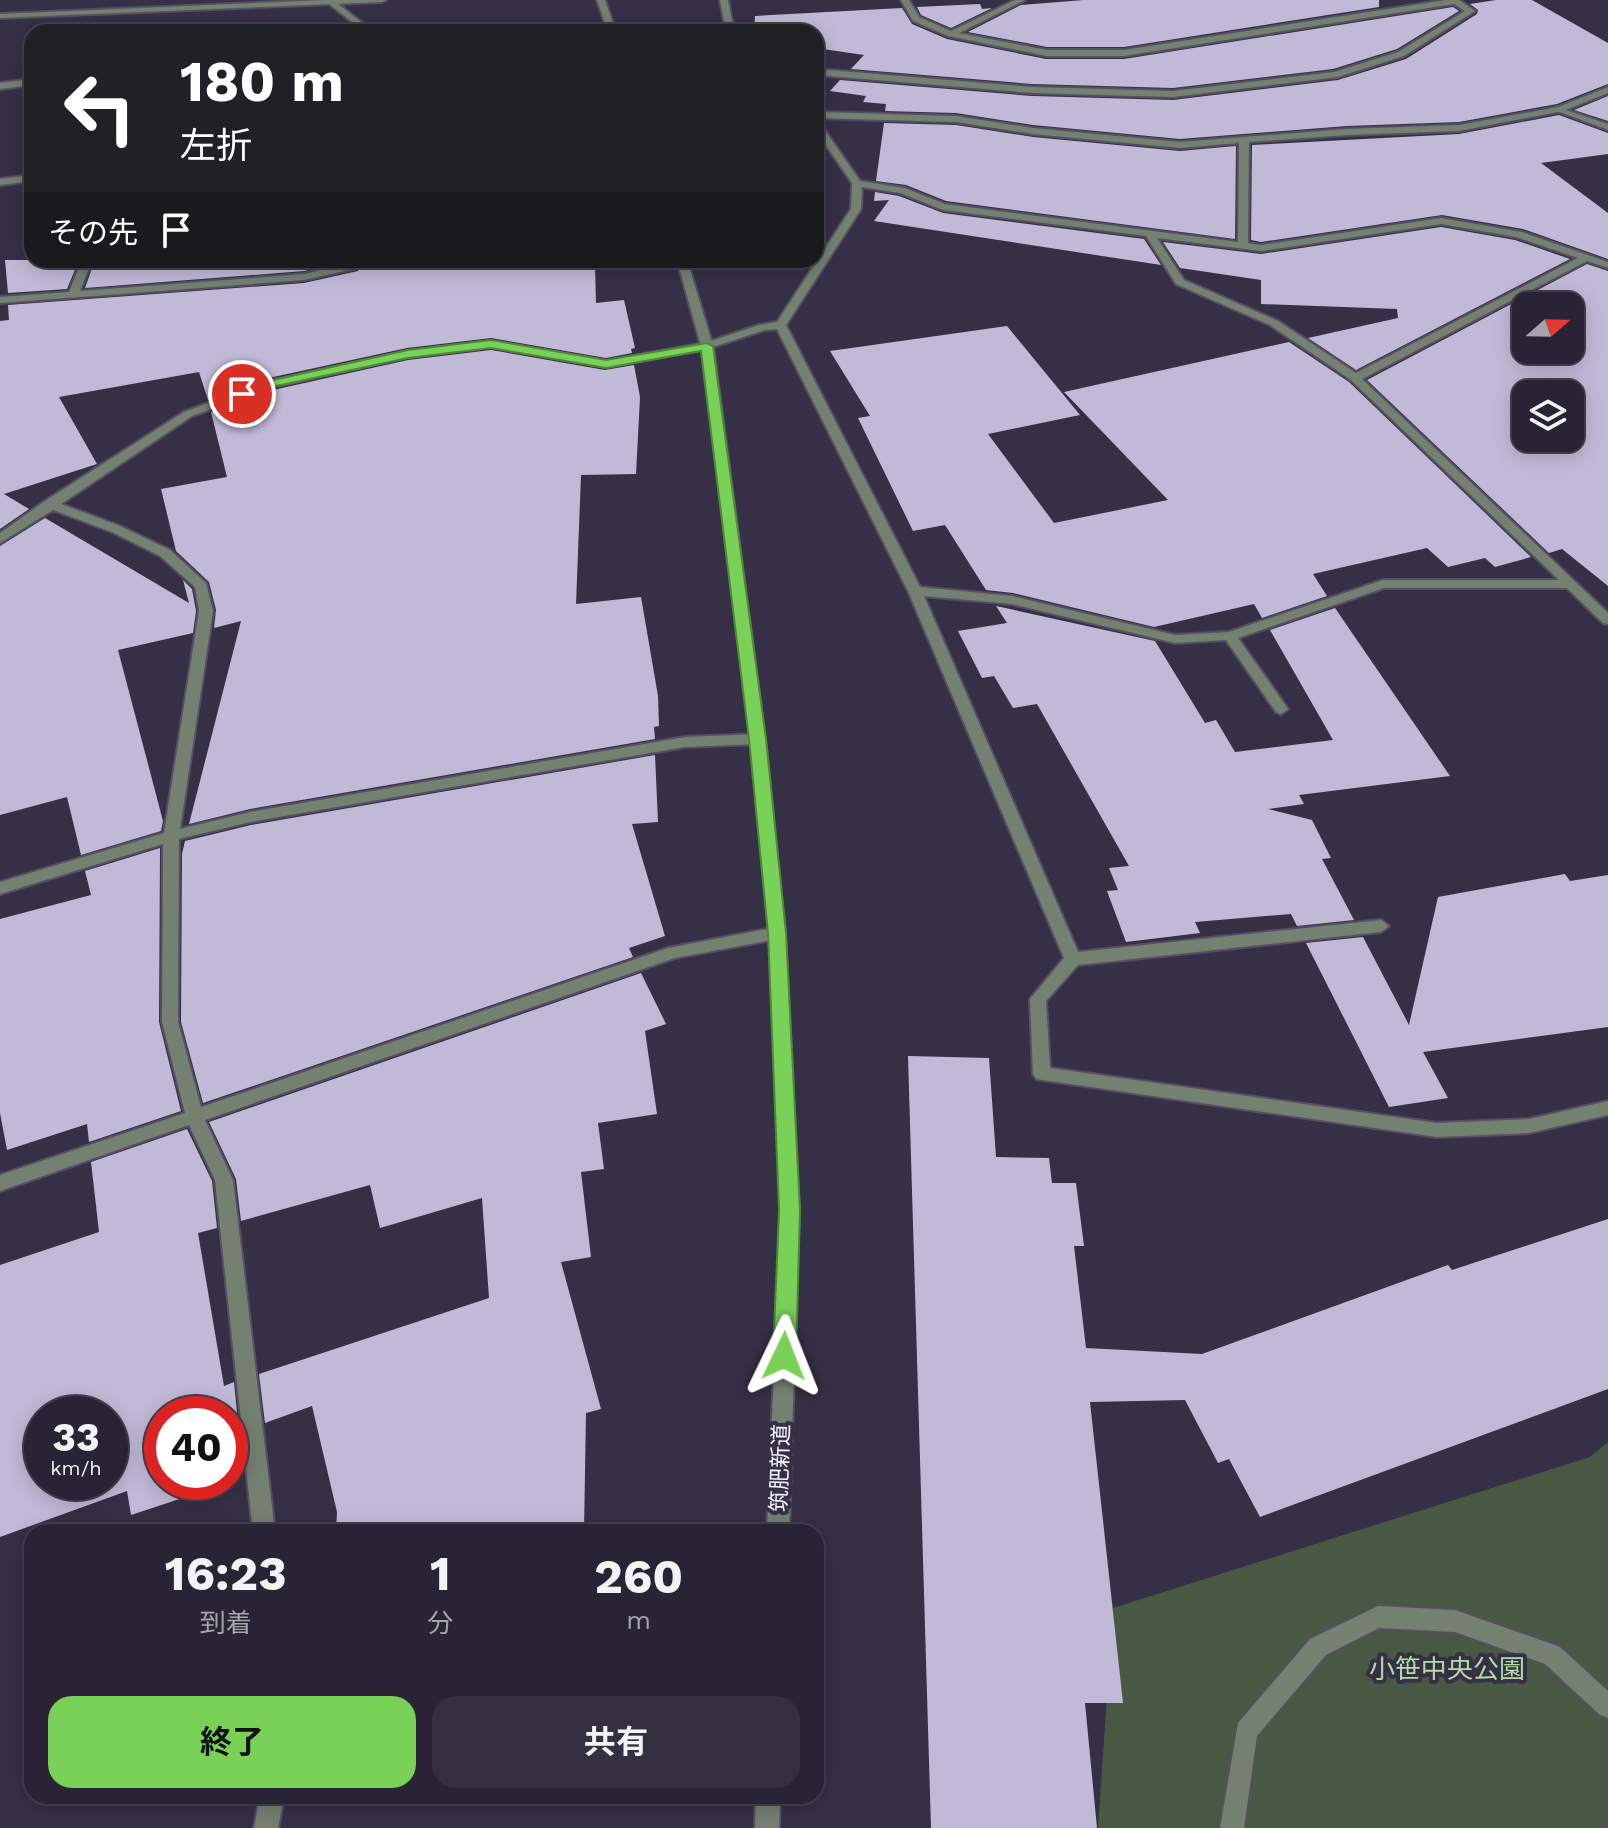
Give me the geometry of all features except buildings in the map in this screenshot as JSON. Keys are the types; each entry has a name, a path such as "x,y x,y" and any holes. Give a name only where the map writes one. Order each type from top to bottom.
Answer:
{"street":[{"path":"0,16 382,0"},
{"path":"601,0 609,24"},
{"path":"724,0 730,24"},
{"path":"824,73 1032,90 1173,94 1335,75 1401,54 1471,11 1455,1 1124,53 1047,53 951,34 916,19 905,0"},
{"path":"951,34 1021,0"},
{"path":"327,1 359,24"},
{"path":"0,86 24,83"},
{"path":"824,115 956,119 1033,131 1180,145 1459,128 1560,109 1608,90"},
{"path":"1560,109 1608,127"},
{"path":"824,138 857,183 856,209 824,258"},
{"path":"1243,246 1244,139"},
{"path":"0,182 24,179"},
{"path":"857,183 902,190 943,207 1261,248 1441,221 1518,234 1608,265"},
{"path":"1150,234 1180,282 1274,323 1355,378 1608,620"},
{"path":"1355,378 1586,258"},
{"path":"74,293 84,268"},
{"path":"0,300 304,277 344,268"},
{"name":"筑肥新道","path":"684,268 707,346 758,739 777,933 790,1210 778,1524"},
{"path":"781,325 818,268"},
{"path":"0,539 188,414 269,384 408,354 491,344 606,364 707,346 763,327 781,325"},
{"path":"781,325 915,591 1073,959"},
{"path":"49,504 116,529 165,553 201,586 206,611 171,836 170,1022 195,1118 224,1180 263,1524"},
{"path":"915,591 1012,600 1175,639 1230,636 1383,584 1569,584"},
{"path":"1230,636 1281,709"},
{"path":"0,888 171,836 250,817 685,742 758,739"},
{"path":"1381,926 1073,959 1038,999 1042,1074 1437,1130 1529,1126 1608,1108"},
{"path":"0,1183 674,952 777,933"},
{"path":"1232,1828 1246,1731 1318,1647 1378,1617 1455,1621 1552,1655 1608,1706"},
{"path":"266,1828 270,1804"},
{"path":"767,1828 768,1804"}],"green space":[{"name":"小笹中央公園","path":"1608,1442 1608,1828 1098,1828 1113,1608 1590,1457"}],"route":[{"path":"242,394 269,384 408,354 491,344 606,364 707,346 758,739 777,933 790,1210 784,1356"}]}
